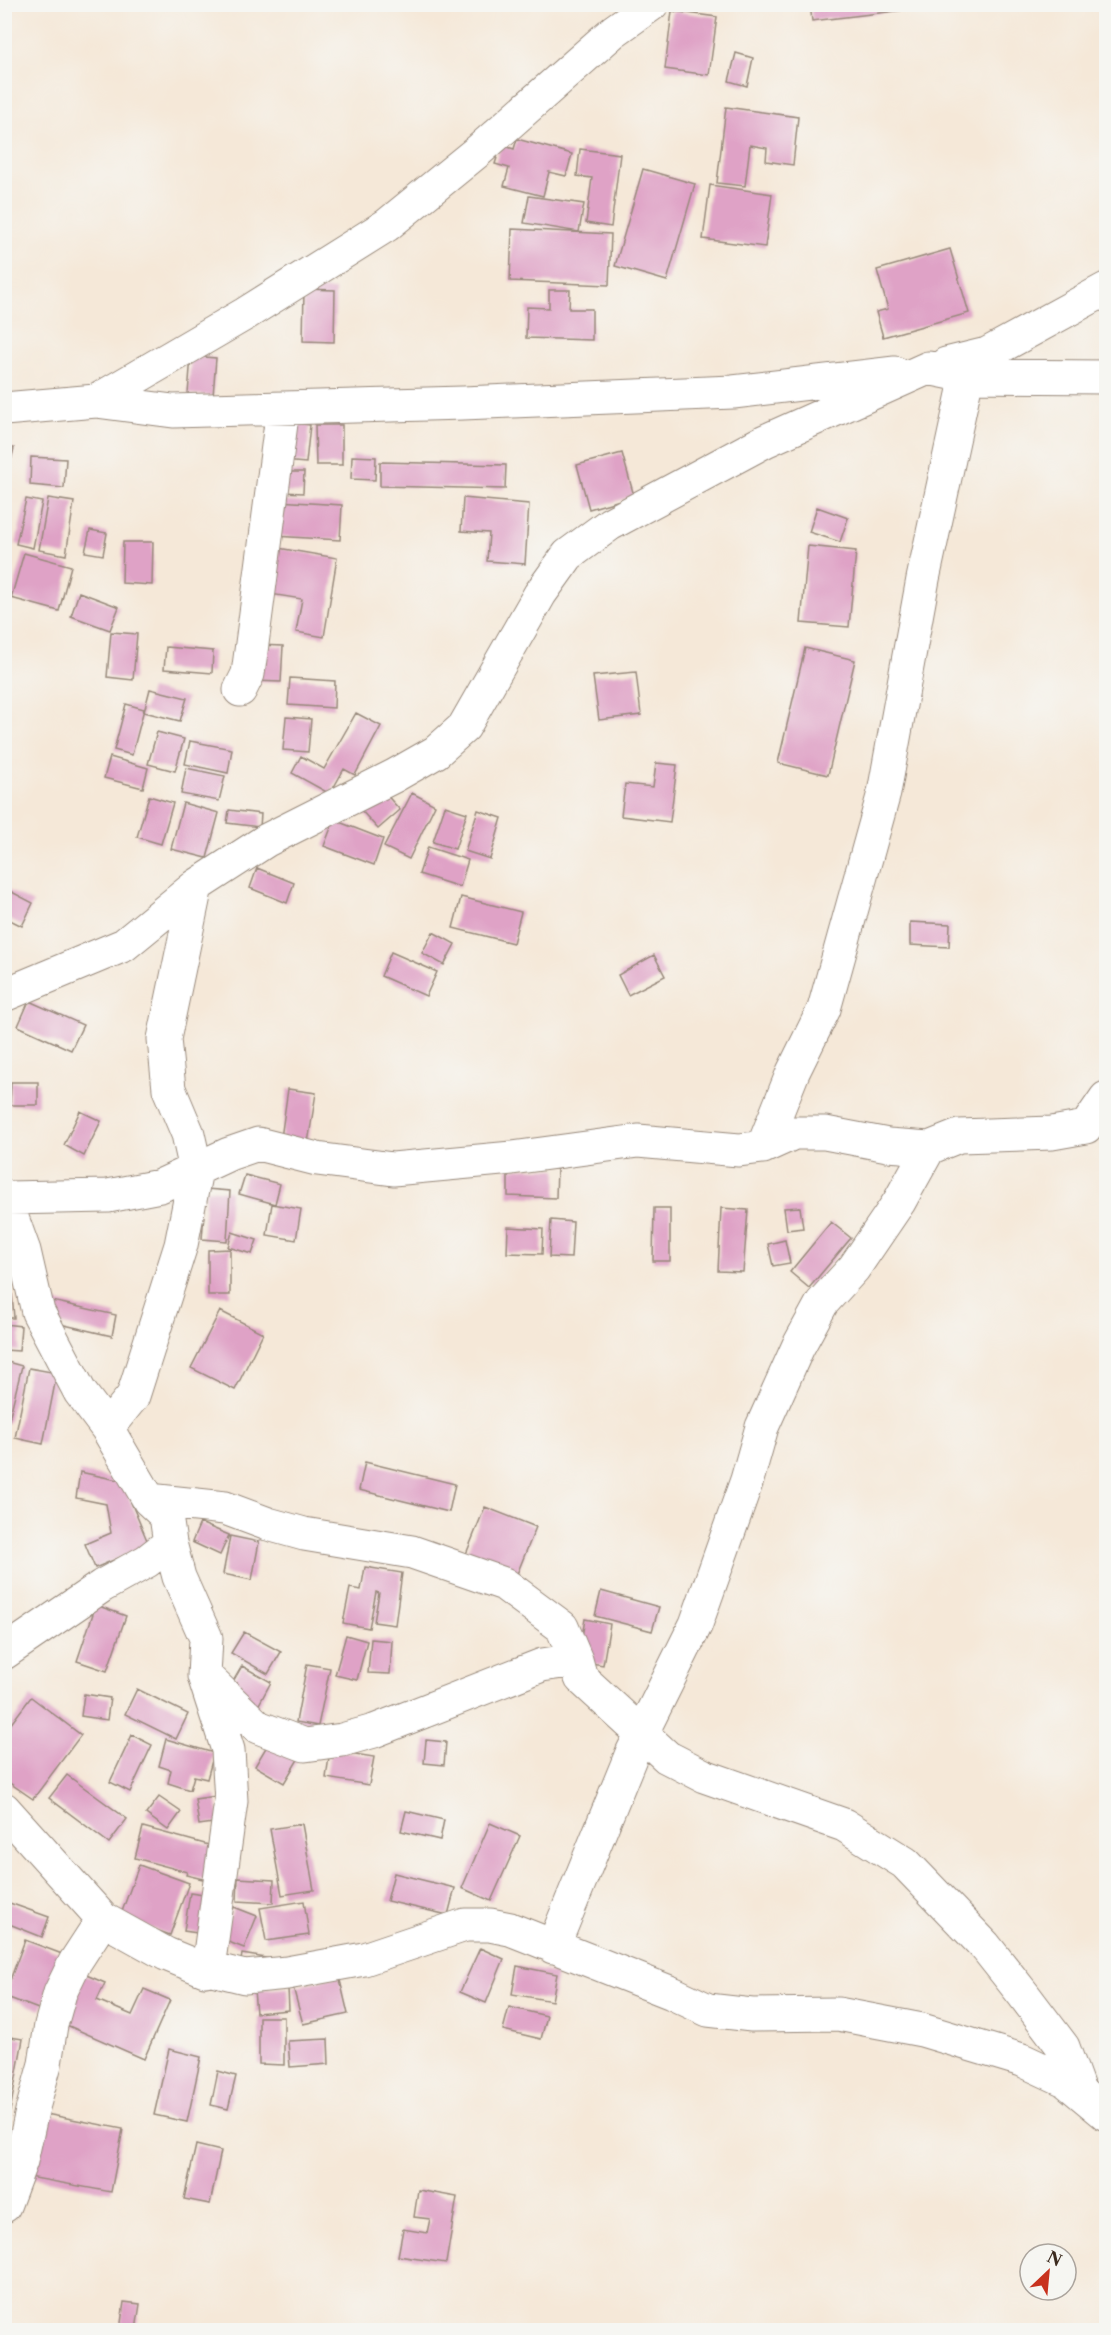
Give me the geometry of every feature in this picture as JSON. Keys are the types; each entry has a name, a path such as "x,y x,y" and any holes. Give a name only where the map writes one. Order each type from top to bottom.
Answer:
{"street":[{"path":"96,401 245,314 387,225 478,151 614,31 652,4"},
{"path":"4,409 96,401 173,411 733,392 928,368 987,354 1107,289"},
{"path":"4,996 124,945 196,886 267,840 394,776 436,752 464,727 540,594 568,555 610,524 765,441 928,368 967,376 1107,377"},
{"path":"763,1147 793,1072 824,1009 884,793 923,579 967,376"},
{"path":"240,690 248,674 284,408"},
{"path":"107,1428 133,1396 181,1245 196,1170 188,1134 169,1089 164,1039 196,886"},
{"path":"208,1968 231,1801 228,1750 204,1676 206,1638 179,1577 166,1516 149,1500 107,1428 75,1384 38,1312 24,1251 6,1197 108,1196 160,1186 229,1154 258,1144 317,1159 393,1168 512,1158 638,1141 739,1150 763,1147 794,1133 825,1133 888,1145 929,1148 959,1136 1052,1133 1086,1127 1107,1098"},
{"path":"553,1947 641,1734 696,1623 747,1479 762,1427 798,1347 822,1303 854,1268 899,1202 929,1148"},
{"path":"149,1500 225,1508 304,1534 412,1552 504,1584 562,1628 581,1678 667,1757 695,1771 844,1826 905,1863 985,1946 1023,1994 1063,2047 1079,2091"},
{"path":"4,1653 102,1586 147,1561 170,1543"},
{"path":"204,1676 258,1727 305,1745 342,1740 374,1731 542,1665 576,1660"},
{"path":"4,1809 103,1918 166,1954 205,1970 208,1968 245,1977 287,1973 364,1959 465,1925 490,1925 510,1929 672,1993 708,2010 752,2015 838,2014 922,2030 1022,2060 1065,2080 1107,2114"},
{"path":"4,2206 21,2161 60,1993 75,1962 103,1918"}],"building":[{"path":"810,4 903,4 904,10 812,21"},
{"path":"672,11 717,17 709,75 665,69"},
{"path":"736,53 753,58 747,86 729,81"},
{"path":"726,107 798,117 793,165 766,161 767,148 750,145 745,186 717,183"},
{"path":"517,139 572,154 566,176 549,172 543,196 504,186 509,168 495,164 501,145 514,149"},
{"path":"580,149 620,154 611,227 586,223 592,178 577,176"},
{"path":"643,169 695,184 667,281 615,266"},
{"path":"710,185 772,194 765,247 703,239"},
{"path":"529,196 584,204 579,232 524,223"},
{"path":"512,229 611,234 609,285 510,281"},
{"path":"950,249 969,313 883,337 876,312 888,309 877,270"},
{"path":"304,289 335,290 334,342 303,341"},
{"path":"549,290 570,290 569,309 592,309 592,340 526,338 527,307 549,308"},
{"path":"191,356 216,358 213,396 188,394"},
{"path":"287,422 310,425 306,463 283,461"},
{"path":"315,425 342,425 342,465 316,465"},
{"path":"4,446 14,448 5,485 4,485"},
{"path":"622,453 634,496 589,509 577,465"},
{"path":"352,456 376,457 375,480 351,479"},
{"path":"31,457 66,459 64,488 30,485"},
{"path":"380,462 506,465 505,489 380,486"},
{"path":"283,472 304,472 303,493 282,492"},
{"path":"48,498 74,502 66,555 39,550"},
{"path":"463,498 529,504 525,564 487,561 489,533 461,531"},
{"path":"26,499 42,502 33,548 16,544"},
{"path":"278,501 342,505 340,540 275,536"},
{"path":"817,507 848,518 840,542 809,532"},
{"path":"90,530 107,533 103,555 85,552"},
{"path":"123,542 153,542 152,585 122,583"},
{"path":"808,546 856,551 849,627 801,623"},
{"path":"278,548 337,558 324,637 296,632 302,599 270,594"},
{"path":"24,553 71,566 59,611 11,598"},
{"path":"79,592 119,607 110,630 71,616"},
{"path":"111,632 137,634 133,680 107,677"},
{"path":"256,645 283,646 281,682 254,681"},
{"path":"166,647 213,651 212,673 164,669"},
{"path":"805,648 855,660 828,775 778,763"},
{"path":"636,672 641,715 599,720 593,676"},
{"path":"290,678 335,681 334,708 288,705"},
{"path":"150,689 187,698 180,721 144,712"},
{"path":"126,704 144,709 132,755 114,750"},
{"path":"356,713 381,726 355,775 344,769 330,794 292,773 301,756 324,769"},
{"path":"286,717 311,719 308,752 283,750"},
{"path":"157,732 184,739 175,771 148,764"},
{"path":"190,741 232,749 228,773 185,764"},
{"path":"110,757 148,768 143,788 104,778"},
{"path":"656,763 677,765 670,822 621,816 625,784 653,787"},
{"path":"186,768 225,776 219,801 181,794"},
{"path":"383,791 400,810 378,829 361,810"},
{"path":"412,793 435,805 409,859 384,847"},
{"path":"149,796 173,803 161,844 137,837"},
{"path":"183,803 219,813 207,858 171,849"},
{"path":"445,806 467,813 455,849 433,842"},
{"path":"229,810 261,814 260,827 227,823"},
{"path":"478,810 502,818 490,859 465,851"},
{"path":"334,820 383,839 374,865 324,846"},
{"path":"428,847 468,860 460,887 419,874"},
{"path":"257,868 294,883 287,903 250,888"},
{"path":"8,890 33,903 22,926 4,917 4,897"},
{"path":"461,897 521,912 513,943 453,928"},
{"path":"910,922 950,924 949,947 910,945"},
{"path":"433,932 455,944 444,965 422,953"},
{"path":"391,952 437,972 426,996 381,976"},
{"path":"654,955 665,976 628,995 618,975"},
{"path":"29,1001 83,1025 71,1050 18,1026"},
{"path":"11,1082 38,1082 38,1105 10,1105"},
{"path":"288,1089 316,1093 307,1149 280,1145"},
{"path":"80,1111 101,1121 84,1156 64,1145"},
{"path":"508,1168 557,1169 556,1198 508,1196"},
{"path":"245,1175 280,1184 275,1204 239,1194"},
{"path":"206,1189 230,1191 227,1241 202,1239"},
{"path":"272,1204 301,1209 296,1240 267,1235"},
{"path":"800,1207 803,1228 787,1230 784,1208"},
{"path":"654,1208 670,1208 670,1261 653,1261"},
{"path":"721,1208 748,1210 743,1272 718,1271"},
{"path":"551,1220 573,1222 571,1258 549,1257"},
{"path":"831,1222 851,1238 809,1288 790,1272"},
{"path":"508,1227 543,1229 542,1254 507,1253"},
{"path":"232,1232 257,1240 252,1254 228,1247"},
{"path":"785,1240 790,1263 773,1266 768,1244"},
{"path":"230,1249 230,1295 208,1295 208,1250"},
{"path":"4,1293 12,1293 14,1318 4,1318"},
{"path":"52,1301 116,1315 112,1336 47,1321"},
{"path":"220,1311 263,1333 235,1390 191,1368"},
{"path":"4,1324 21,1326 19,1351 4,1350"},
{"path":"4,1361 22,1366 8,1423 4,1422"},
{"path":"29,1368 57,1373 43,1444 15,1438"},
{"path":"365,1462 455,1484 449,1512 359,1490"},
{"path":"80,1472 122,1481 149,1545 95,1568 85,1544 111,1533 106,1504 76,1498"},
{"path":"485,1507 536,1527 515,1579 464,1559"},
{"path":"200,1523 229,1535 220,1555 192,1542"},
{"path":"230,1536 259,1542 252,1580 223,1574"},
{"path":"365,1567 402,1573 395,1625 374,1622 379,1593 376,1592 369,1628 343,1623 350,1588 361,1590"},
{"path":"601,1591 659,1607 652,1631 595,1616"},
{"path":"96,1605 126,1616 107,1671 77,1661"},
{"path":"585,1619 610,1624 603,1665 578,1661"},
{"path":"244,1632 281,1652 268,1674 231,1653"},
{"path":"346,1635 367,1641 357,1680 335,1675"},
{"path":"371,1639 392,1641 390,1674 368,1673"},
{"path":"307,1664 330,1668 318,1726 296,1722"},
{"path":"242,1666 271,1682 257,1708 227,1692"},
{"path":"137,1689 188,1714 176,1739 125,1714"},
{"path":"84,1694 110,1698 107,1720 81,1716"},
{"path":"31,1697 81,1735 33,1799 4,1779 4,1733"},
{"path":"274,1734 303,1751 284,1783 255,1766"},
{"path":"132,1735 152,1745 130,1792 110,1782"},
{"path":"166,1739 214,1753 207,1779 194,1776 190,1790 168,1783 171,1770 159,1766"},
{"path":"426,1740 446,1742 444,1765 424,1763"},
{"path":"330,1750 374,1757 369,1785 326,1778"},
{"path":"67,1775 127,1819 109,1843 49,1798"},
{"path":"216,1796 220,1822 199,1825 195,1799"},
{"path":"159,1797 181,1812 168,1830 146,1814"},
{"path":"406,1811 444,1820 440,1840 401,1831"},
{"path":"490,1823 520,1836 491,1901 462,1888"},
{"path":"302,1824 314,1890 282,1895 270,1829"},
{"path":"143,1827 216,1847 207,1880 186,1875 187,1872 135,1858"},
{"path":"139,1865 189,1883 170,1935 120,1917"},
{"path":"394,1873 455,1888 448,1915 387,1901"},
{"path":"238,1878 274,1880 273,1903 237,1901"},
{"path":"190,1893 210,1896 204,1934 184,1931"},
{"path":"4,1901 49,1917 42,1937 4,1922"},
{"path":"304,1901 309,1935 266,1941 260,1908"},
{"path":"234,1907 257,1916 244,1948 221,1939"},
{"path":"25,1940 62,1954 41,2010 4,1996"},
{"path":"480,1948 504,1959 486,2003 460,1992"},
{"path":"242,1954 272,1959 239,1973"},
{"path":"517,1966 557,1974 552,2001 512,1994"},
{"path":"84,1974 105,1983 97,2000 132,2015 144,1989 170,2000 144,2059 62,2023"},
{"path":"339,1976 348,2014 303,2024 293,1987"},
{"path":"288,1988 289,2010 256,2013 254,1990"},
{"path":"509,2007 547,2016 541,2039 503,2030"},
{"path":"259,2017 284,2017 284,2065 259,2064"},
{"path":"4,2036 23,2039 10,2111 4,2110"},
{"path":"328,2039 329,2064 290,2067 288,2041"},
{"path":"169,2049 201,2057 187,2122 154,2115"},
{"path":"218,2071 236,2076 228,2109 211,2105"},
{"path":"41,2113 123,2129 111,2192 29,2177"},
{"path":"196,2145 221,2151 210,2204 184,2199"},
{"path":"418,2190 457,2197 446,2263 398,2256 403,2229 427,2233 430,2219 414,2217"},
{"path":"124,2302 140,2304 136,2330 120,2330"}]}
